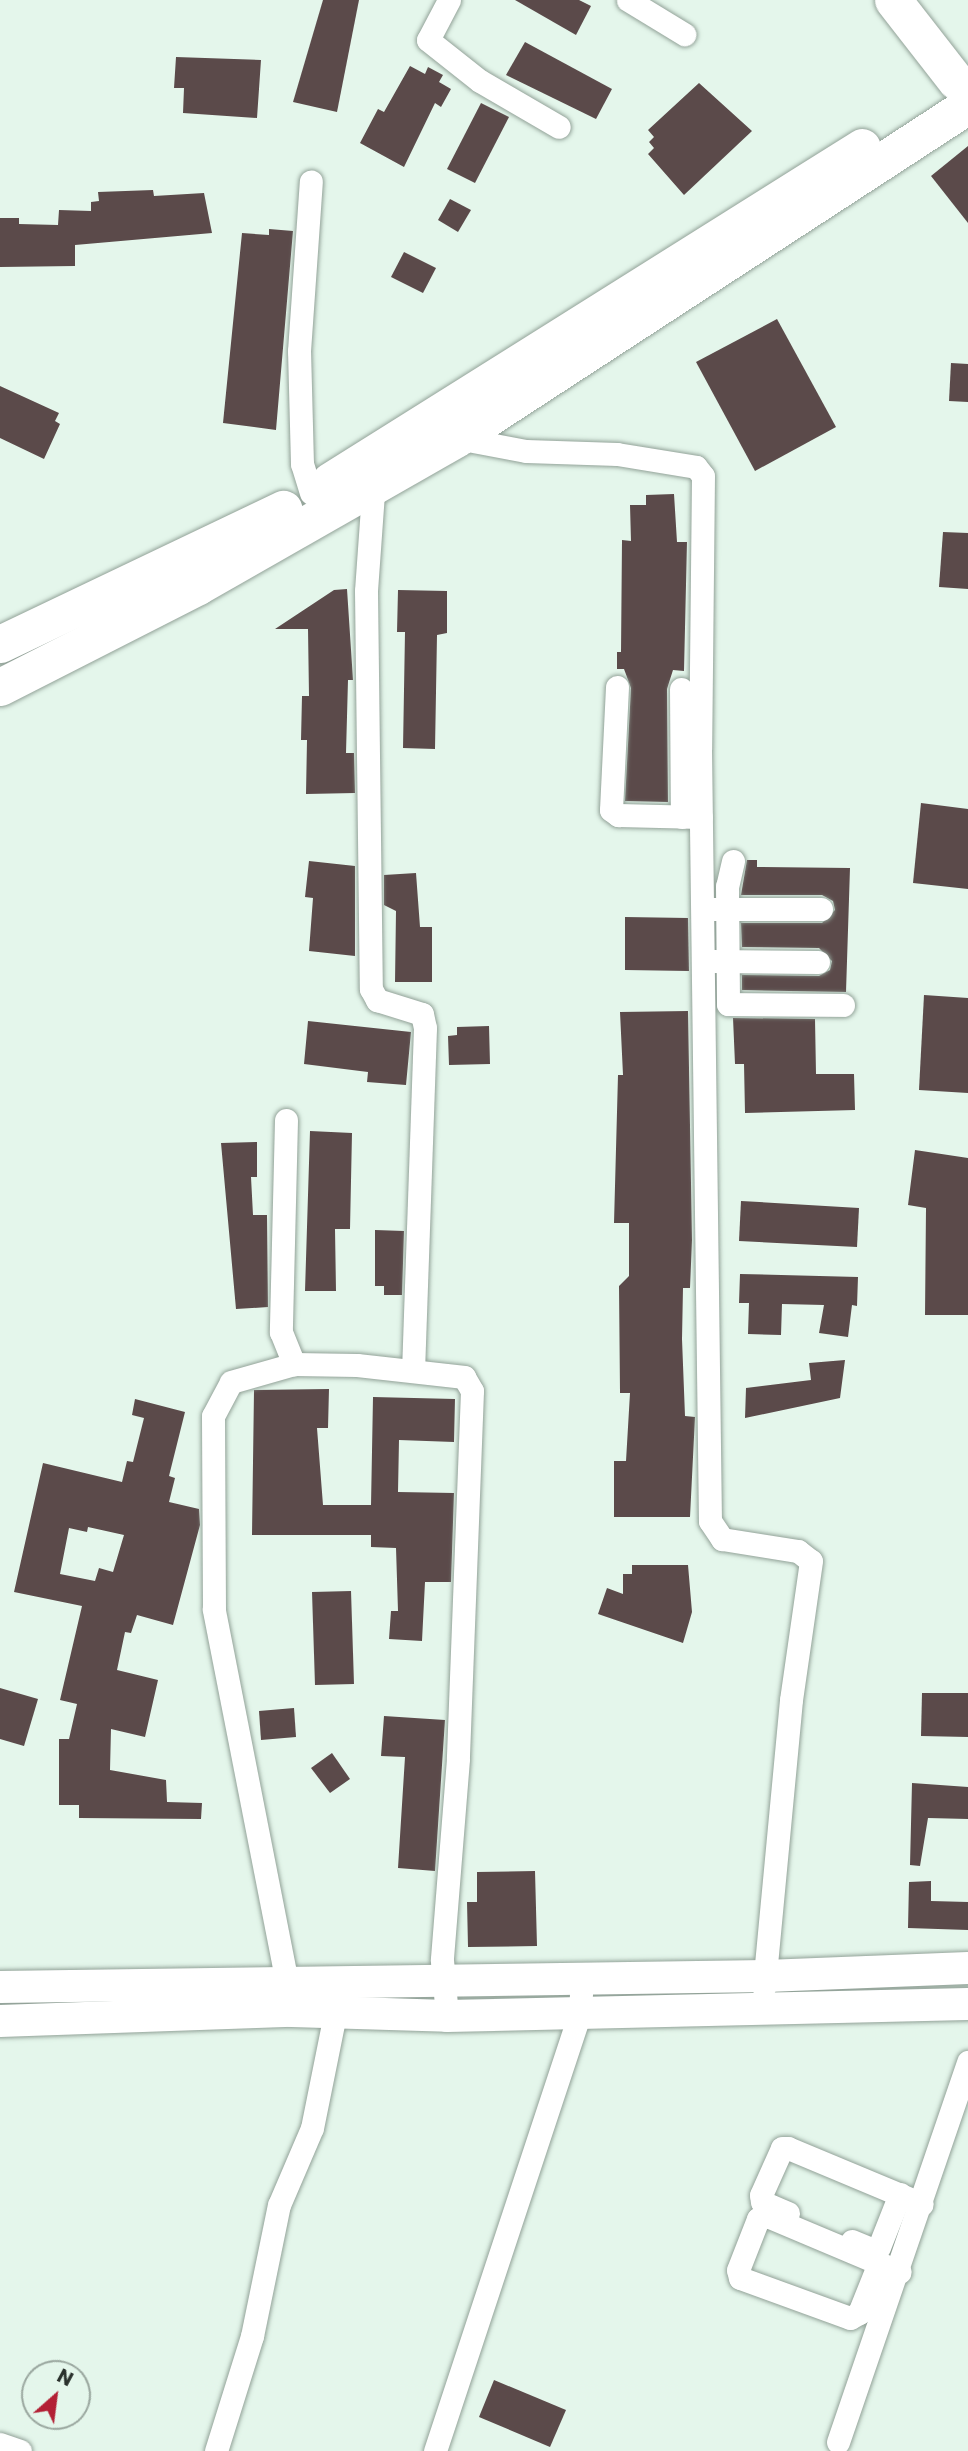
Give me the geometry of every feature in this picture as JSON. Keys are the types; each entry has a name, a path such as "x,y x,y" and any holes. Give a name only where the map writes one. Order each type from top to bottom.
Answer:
{"main road":[{"path":"892,0 961,93"},
{"path":"0,644 263,521 311,493 457,438 961,93"},
{"path":"0,687 198,586 373,470 961,93"},
{"path":"337,1997 444,1982 765,1976 968,1968"},
{"path":"0,1987 337,1997 447,2016 968,2004"},
{"path":"0,2021 289,1996"}],"street":[{"path":"449,0 428,40 480,81 559,127"},
{"path":"628,0 684,34"},
{"path":"311,181 299,351 302,464 311,493"},
{"path":"457,438 526,452 617,454 695,467 702,476 691,748 692,817 715,909 710,1521 722,1539 798,1551 811,1561 791,1700 762,2009"},
{"path":"373,470 366,591 371,989 377,1000 422,1014 425,1028 413,1370"},
{"path":"617,687 611,810 618,815 692,817"},
{"path":"681,689 691,748"},
{"path":"715,909 733,861"},
{"path":"715,909 821,909"},
{"path":"716,961 818,962"},
{"path":"716,961 728,1004 733,1007 843,1005"},
{"path":"286,1120 281,1332 293,1364"},
{"path":"289,1996 214,1609 213,1416 231,1382 293,1364 413,1370 464,1377 472,1391 458,1759 444,1982 447,2016"},
{"path":"435,2451 580,2014 582,1980"},
{"path":"216,2451 252,2336 279,2205 312,2128 337,1997"},
{"path":"889,2268 767,2216 758,2219 738,2270 740,2278 850,2318 859,2313 889,2268 922,2204 968,2062"},
{"path":"900,2194 879,2247 871,2249 762,2202 761,2195 782,2148 788,2148 900,2194 922,2204"},
{"path":"838,2442 889,2268"},
{"path":"0,2444 20,2451"}],"building":[{"path":"323,0 359,0 337,112 293,102"},
{"path":"515,0 579,0 591,6 576,35"},
{"path":"525,42 612,89 596,119 506,75"},
{"path":"176,57 261,60 257,118 183,113 184,88 174,88"},
{"path":"410,66 425,74 428,67 443,75 439,82 451,89 441,107 435,103 404,167 360,143 378,109 384,112"},
{"path":"699,83 752,131 684,195 648,154 654,148 649,142 654,137 648,130"},
{"path":"481,103 509,117 475,183 447,169"},
{"path":"968,146 968,223 931,176"},
{"path":"153,190 154,196 204,193 212,233 75,245 75,266 0,267 0,218 19,218 19,224 58,225 59,210 91,211 91,202 99,201 98,192"},
{"path":"450,199 471,210 458,232 438,220"},
{"path":"269,229 293,231 276,430 223,423 242,233 269,235"},
{"path":"404,252 436,268 423,293 391,277"},
{"path":"777,319 836,427 755,471 696,362"},
{"path":"951,363 968,364 968,402 949,401"},
{"path":"0,386 59,413 55,421 60,424 44,459 0,438"},
{"path":"674,494 677,542 687,542 684,671 673,670 667,689 668,802 625,801 631,688 624,669 617,669 617,652 621,652 622,540 631,541 630,505 646,505 646,495"},
{"path":"943,532 968,533 968,589 939,587"},
{"path":"347,589 353,680 348,680 346,753 354,753 355,793 306,794 307,740 301,740 302,696 309,696 308,629 275,629 334,590"},
{"path":"398,590 447,591 447,633 437,635 435,749 403,748 405,632 397,632"},
{"path":"921,803 968,809 968,889 913,883"},
{"path":"747,860 757,860 757,867 850,868 846,992 742,990 742,975 819,976 830,970 832,961 819,948 742,947 741,923 822,923 835,910 833,901 822,895 741,895"},
{"path":"309,861 355,866 355,956 309,951 313,898 305,897"},
{"path":"416,873 420,927 432,927 432,982 395,982 396,911 384,905 384,875"},
{"path":"625,917 688,918 689,971 625,970"},
{"path":"924,995 968,998 968,1093 919,1090"},
{"path":"688,1011 692,1240 690,1288 683,1288 682,1339 685,1416 695,1417 690,1517 614,1517 614,1461 626,1461 630,1393 620,1393 619,1286 629,1276 629,1223 614,1223 618,1075 623,1075 620,1012"},
{"path":"733,1018 815,1019 816,1074 854,1074 855,1110 745,1113 744,1064 735,1064"},
{"path":"308,1021 411,1032 406,1085 367,1082 368,1072 304,1064"},
{"path":"489,1026 490,1064 449,1065 448,1036 457,1035 457,1027"},
{"path":"310,1131 352,1133 350,1229 335,1229 336,1291 305,1291"},
{"path":"257,1142 257,1177 251,1177 253,1215 267,1215 268,1307 236,1309 221,1143"},
{"path":"915,1150 968,1158 968,1315 925,1315 926,1208 908,1205"},
{"path":"741,1201 859,1208 857,1247 739,1241"},
{"path":"375,1230 404,1231 402,1295 384,1295 384,1286 375,1286"},
{"path":"740,1274 858,1277 857,1306 852,1305 848,1337 819,1333 824,1305 782,1304 781,1335 748,1334 749,1303 739,1303"},
{"path":"845,1360 840,1398 745,1418 746,1388 811,1380 809,1363"},
{"path":"329,1389 328,1428 317,1428 323,1505 371,1505 373,1397 455,1399 454,1442 399,1440 398,1492 454,1493 451,1582 425,1582 422,1641 389,1639 391,1611 398,1611 396,1548 371,1547 371,1535 252,1535 254,1390"},
{"path":"135,1399 185,1412 169,1476 175,1478 169,1502 199,1509 200,1525 173,1625 137,1615 131,1633 125,1632 117,1670 158,1680 145,1737 111,1729 110,1770 166,1780 167,1802 202,1803 201,1819 79,1818 79,1805 59,1805 59,1739 69,1739 77,1704 60,1700 82,1606 14,1592 43,1463 122,1482 127,1461 133,1462 144,1418 132,1415","holes":["88,1527 124,1535 113,1572 99,1568 95,1581 60,1574 69,1528 87,1532"]},
{"path":"632,1565 688,1565 692,1612 683,1643 598,1614 607,1588 623,1594 623,1574 632,1574"},
{"path":"351,1591 354,1684 315,1685 312,1592"},
{"path":"0,1688 38,1699 24,1746 0,1739"},
{"path":"922,1693 968,1693 968,1737 921,1736"},
{"path":"294,1708 296,1737 261,1740 259,1711"},
{"path":"384,1716 445,1720 435,1871 398,1868 405,1757 381,1756"},
{"path":"332,1753 350,1779 330,1793 311,1768"},
{"path":"912,1783 968,1787 968,1819 928,1818 920,1866 910,1865"},
{"path":"535,1871 537,1946 468,1947 467,1902 477,1902 477,1872"},
{"path":"931,1881 931,1901 968,1902 968,1930 908,1928 909,1882"},
{"path":"494,2380 566,2410 550,2447 479,2417"}]}
